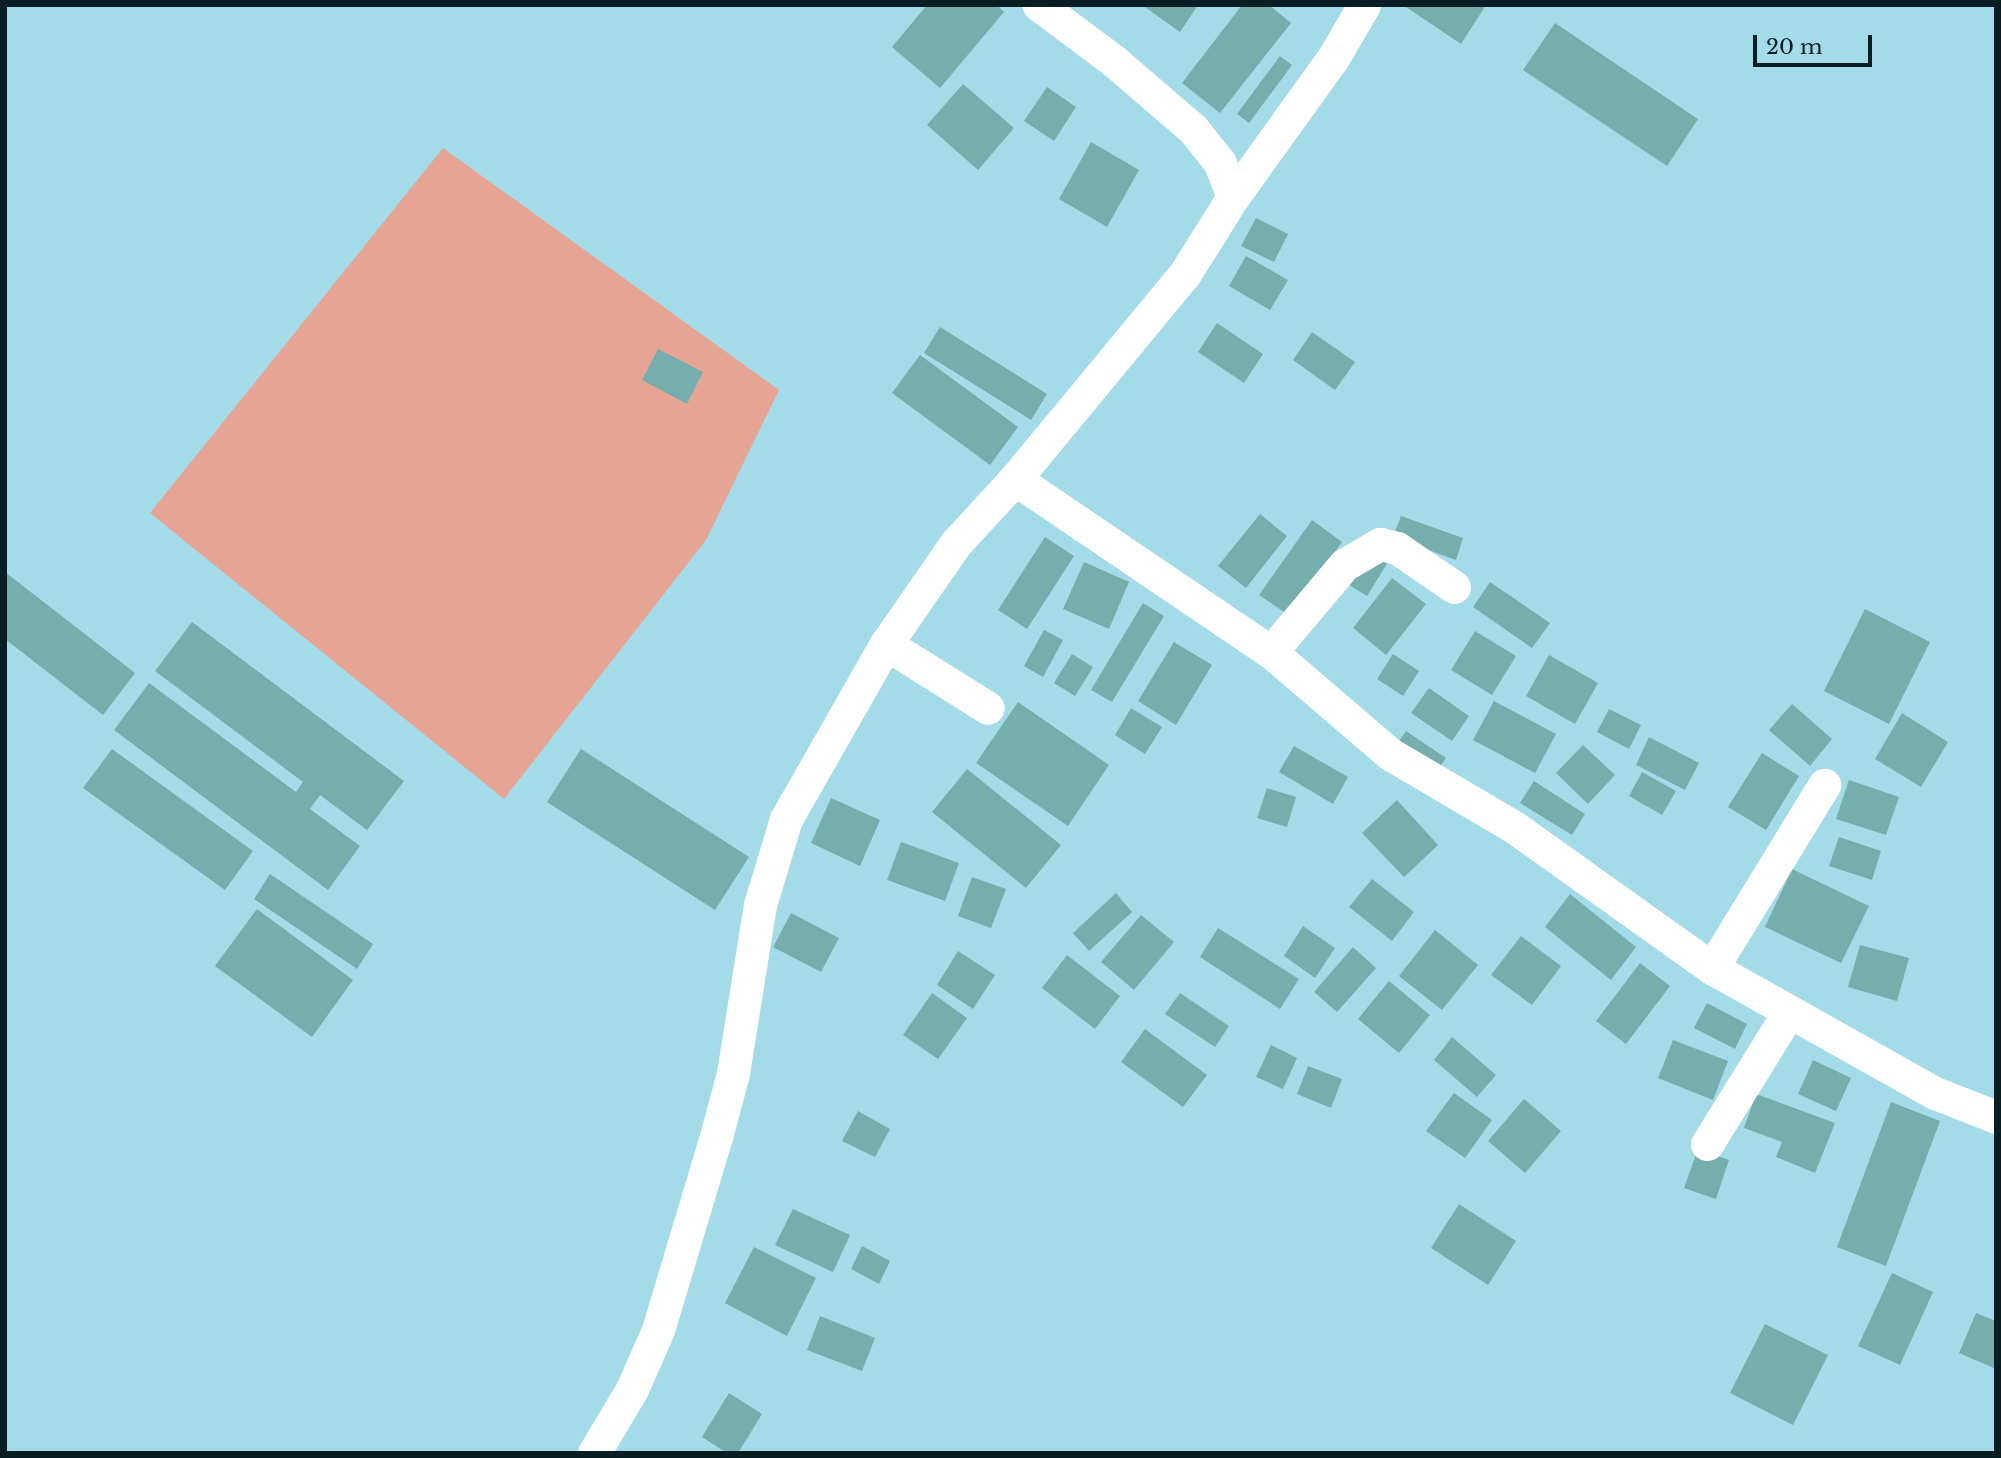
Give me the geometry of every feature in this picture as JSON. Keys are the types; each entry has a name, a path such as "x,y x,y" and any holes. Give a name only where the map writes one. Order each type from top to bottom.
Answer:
{"street":[{"path":"1039,5 1114,61 1193,129 1220,163 1233,197"},
{"path":"594,1453 632,1389 658,1330 733,1073 760,905 786,819 886,644 956,543 1015,479 1184,275 1233,197 1333,58 1364,5"},
{"path":"1015,479 1271,652 1391,754 1514,827 1712,968 1935,1093 1996,1117"},
{"path":"1271,652 1344,565 1380,544 1397,548 1454,587"},
{"path":"886,644 988,708"},
{"path":"1712,968 1824,785"},
{"path":"1707,1144 1789,1012"}],"shaded area":[{"path":"443,148 779,390 706,540 504,799 150,513"}],"building":[{"path":"927,5 997,5 1004,12 940,88 892,47"},
{"path":"1142,5 1198,5 1180,32"},
{"path":"1242,5 1269,5 1291,23 1220,113 1182,83"},
{"path":"1403,5 1486,5 1461,44"},
{"path":"1555,23 1698,119 1667,166 1523,70"},
{"path":"1280,56 1292,65 1249,123 1237,114"},
{"path":"963,84 1014,128 978,170 927,125"},
{"path":"1047,87 1076,107 1054,141 1024,121"},
{"path":"1091,142 1139,170 1107,227 1059,199"},
{"path":"1256,218 1288,234 1274,262 1241,246"},
{"path":"1246,256 1288,280 1270,310 1229,286"},
{"path":"1217,323 1263,354 1244,383 1198,352"},
{"path":"940,327 1047,394 1031,420 924,353"},
{"path":"1312,332 1355,362 1335,390 1293,360"},
{"path":"658,349 703,372 687,404 642,380"},
{"path":"920,355 1018,427 990,465 892,393"},
{"path":"1260,514 1287,536 1246,588 1218,566"},
{"path":"1401,516 1463,538 1456,560 1393,537"},
{"path":"1312,520 1342,542 1290,616 1259,595"},
{"path":"1045,537 1074,556 1027,629 998,610"},
{"path":"1370,551 1388,562 1367,596 1349,585"},
{"path":"1084,562 1129,582 1109,629 1063,609"},
{"path":"5,572 135,673 103,715 5,639"},
{"path":"1392,578 1426,604 1386,655 1353,628"},
{"path":"1490,582 1550,623 1532,648 1473,607"},
{"path":"1143,603 1164,616 1112,702 1091,690"},
{"path":"1865,609 1930,642 1889,724 1824,691"},
{"path":"192,622 404,781 367,830 320,795 310,809 360,846 328,890 114,730 149,683 296,792 303,782 155,671"},
{"path":"1044,630 1063,640 1043,677 1024,666"},
{"path":"1475,631 1516,656 1492,695 1451,670"},
{"path":"1174,642 1212,665 1176,725 1138,701"},
{"path":"1072,654 1093,667 1075,696 1054,683"},
{"path":"1393,654 1419,671 1403,696 1377,679"},
{"path":"1549,655 1598,683 1575,724 1526,696"},
{"path":"1429,688 1469,716 1452,741 1411,713"},
{"path":"1494,701 1556,734 1535,773 1473,740"},
{"path":"1018,702 1109,765 1068,826 976,763"},
{"path":"1792,704 1832,739 1810,766 1769,730"},
{"path":"1131,708 1162,727 1145,754 1115,735"},
{"path":"1609,709 1641,725 1629,749 1597,732"},
{"path":"1902,713 1948,742 1921,787 1875,759"},
{"path":"1406,731 1446,758 1432,778 1393,750"},
{"path":"1649,737 1699,763 1685,790 1636,765"},
{"path":"1583,745 1615,775 1588,804 1556,773"},
{"path":"1294,746 1348,777 1333,804 1279,772"},
{"path":"112,749 253,851 225,890 83,788"},
{"path":"581,749 749,857 715,910 547,802"},
{"path":"1762,753 1799,776 1766,830 1728,807"},
{"path":"967,769 1061,845 1026,888 932,812"},
{"path":"1642,772 1676,791 1662,815 1629,796"},
{"path":"1849,780 1899,797 1886,835 1836,819"},
{"path":"1534,781 1585,814 1572,835 1520,803"},
{"path":"1267,788 1296,797 1287,827 1257,818"},
{"path":"831,798 880,820 860,866 811,843"},
{"path":"1397,800 1438,845 1404,877 1362,833"},
{"path":"1839,837 1881,851 1872,880 1829,866"},
{"path":"901,842 959,863 945,901 887,880"},
{"path":"1792,869 1869,906 1841,963 1765,927"},
{"path":"270,874 373,944 357,969 254,899"},
{"path":"972,877 1006,889 991,928 958,916"},
{"path":"1372,879 1414,912 1392,941 1349,907"},
{"path":"1116,893 1132,912 1089,951 1073,933"},
{"path":"1570,894 1636,947 1611,980 1545,927"},
{"path":"257,909 353,980 312,1037 215,966"},
{"path":"791,913 839,938 821,972 773,947"},
{"path":"1141,915 1174,942 1134,990 1101,962"},
{"path":"1303,926 1335,948 1315,978 1284,956"},
{"path":"1218,928 1299,979 1280,1009 1200,957"},
{"path":"1435,930 1478,965 1442,1010 1399,976"},
{"path":"1521,936 1561,966 1532,1005 1491,975"},
{"path":"1860,945 1909,958 1897,1001 1848,987"},
{"path":"1353,947 1376,968 1337,1012 1314,992"},
{"path":"958,951 995,975 973,1009 937,985"},
{"path":"1067,955 1120,996 1095,1029 1042,988"},
{"path":"1640,963 1670,986 1626,1044 1596,1021"},
{"path":"1389,981 1430,1015 1399,1053 1358,1019"},
{"path":"932,993 967,1018 938,1059 903,1035"},
{"path":"1180,993 1229,1026 1215,1047 1165,1014"},
{"path":"1707,1003 1747,1024 1735,1049 1694,1028"},
{"path":"1145,1029 1207,1075 1183,1107 1121,1062"},
{"path":"1452,1037 1496,1075 1477,1097 1434,1060"},
{"path":"1673,1040 1728,1061 1713,1100 1658,1078"},
{"path":"1271,1045 1297,1058 1283,1089 1256,1077"},
{"path":"1813,1060 1851,1078 1836,1111 1798,1094"},
{"path":"1308,1066 1342,1079 1331,1108 1297,1094"},
{"path":"1454,1093 1492,1120 1465,1158 1426,1131"},
{"path":"1756,1094 1835,1123 1815,1173 1776,1157 1782,1142 1744,1128"},
{"path":"1524,1099 1561,1131 1525,1173 1488,1141"},
{"path":"1891,1102 1940,1121 1886,1266 1837,1247"},
{"path":"858,1111 890,1129 875,1157 842,1141"},
{"path":"1698,1149 1729,1160 1716,1199 1684,1188"},
{"path":"1459,1204 1516,1241 1488,1285 1431,1248"},
{"path":"793,1209 850,1235 833,1272 775,1245"},
{"path":"862,1246 890,1261 879,1284 851,1269"},
{"path":"754,1247 816,1278 787,1336 725,1303"},
{"path":"1892,1273 1933,1292 1900,1365 1858,1346"},
{"path":"1976,1313 1996,1321 1996,1369 1959,1353"},
{"path":"820,1316 875,1338 862,1371 807,1350"},
{"path":"1765,1324 1828,1355 1793,1425 1730,1393"},
{"path":"729,1393 762,1414 738,1453 727,1453 702,1437"}]}
